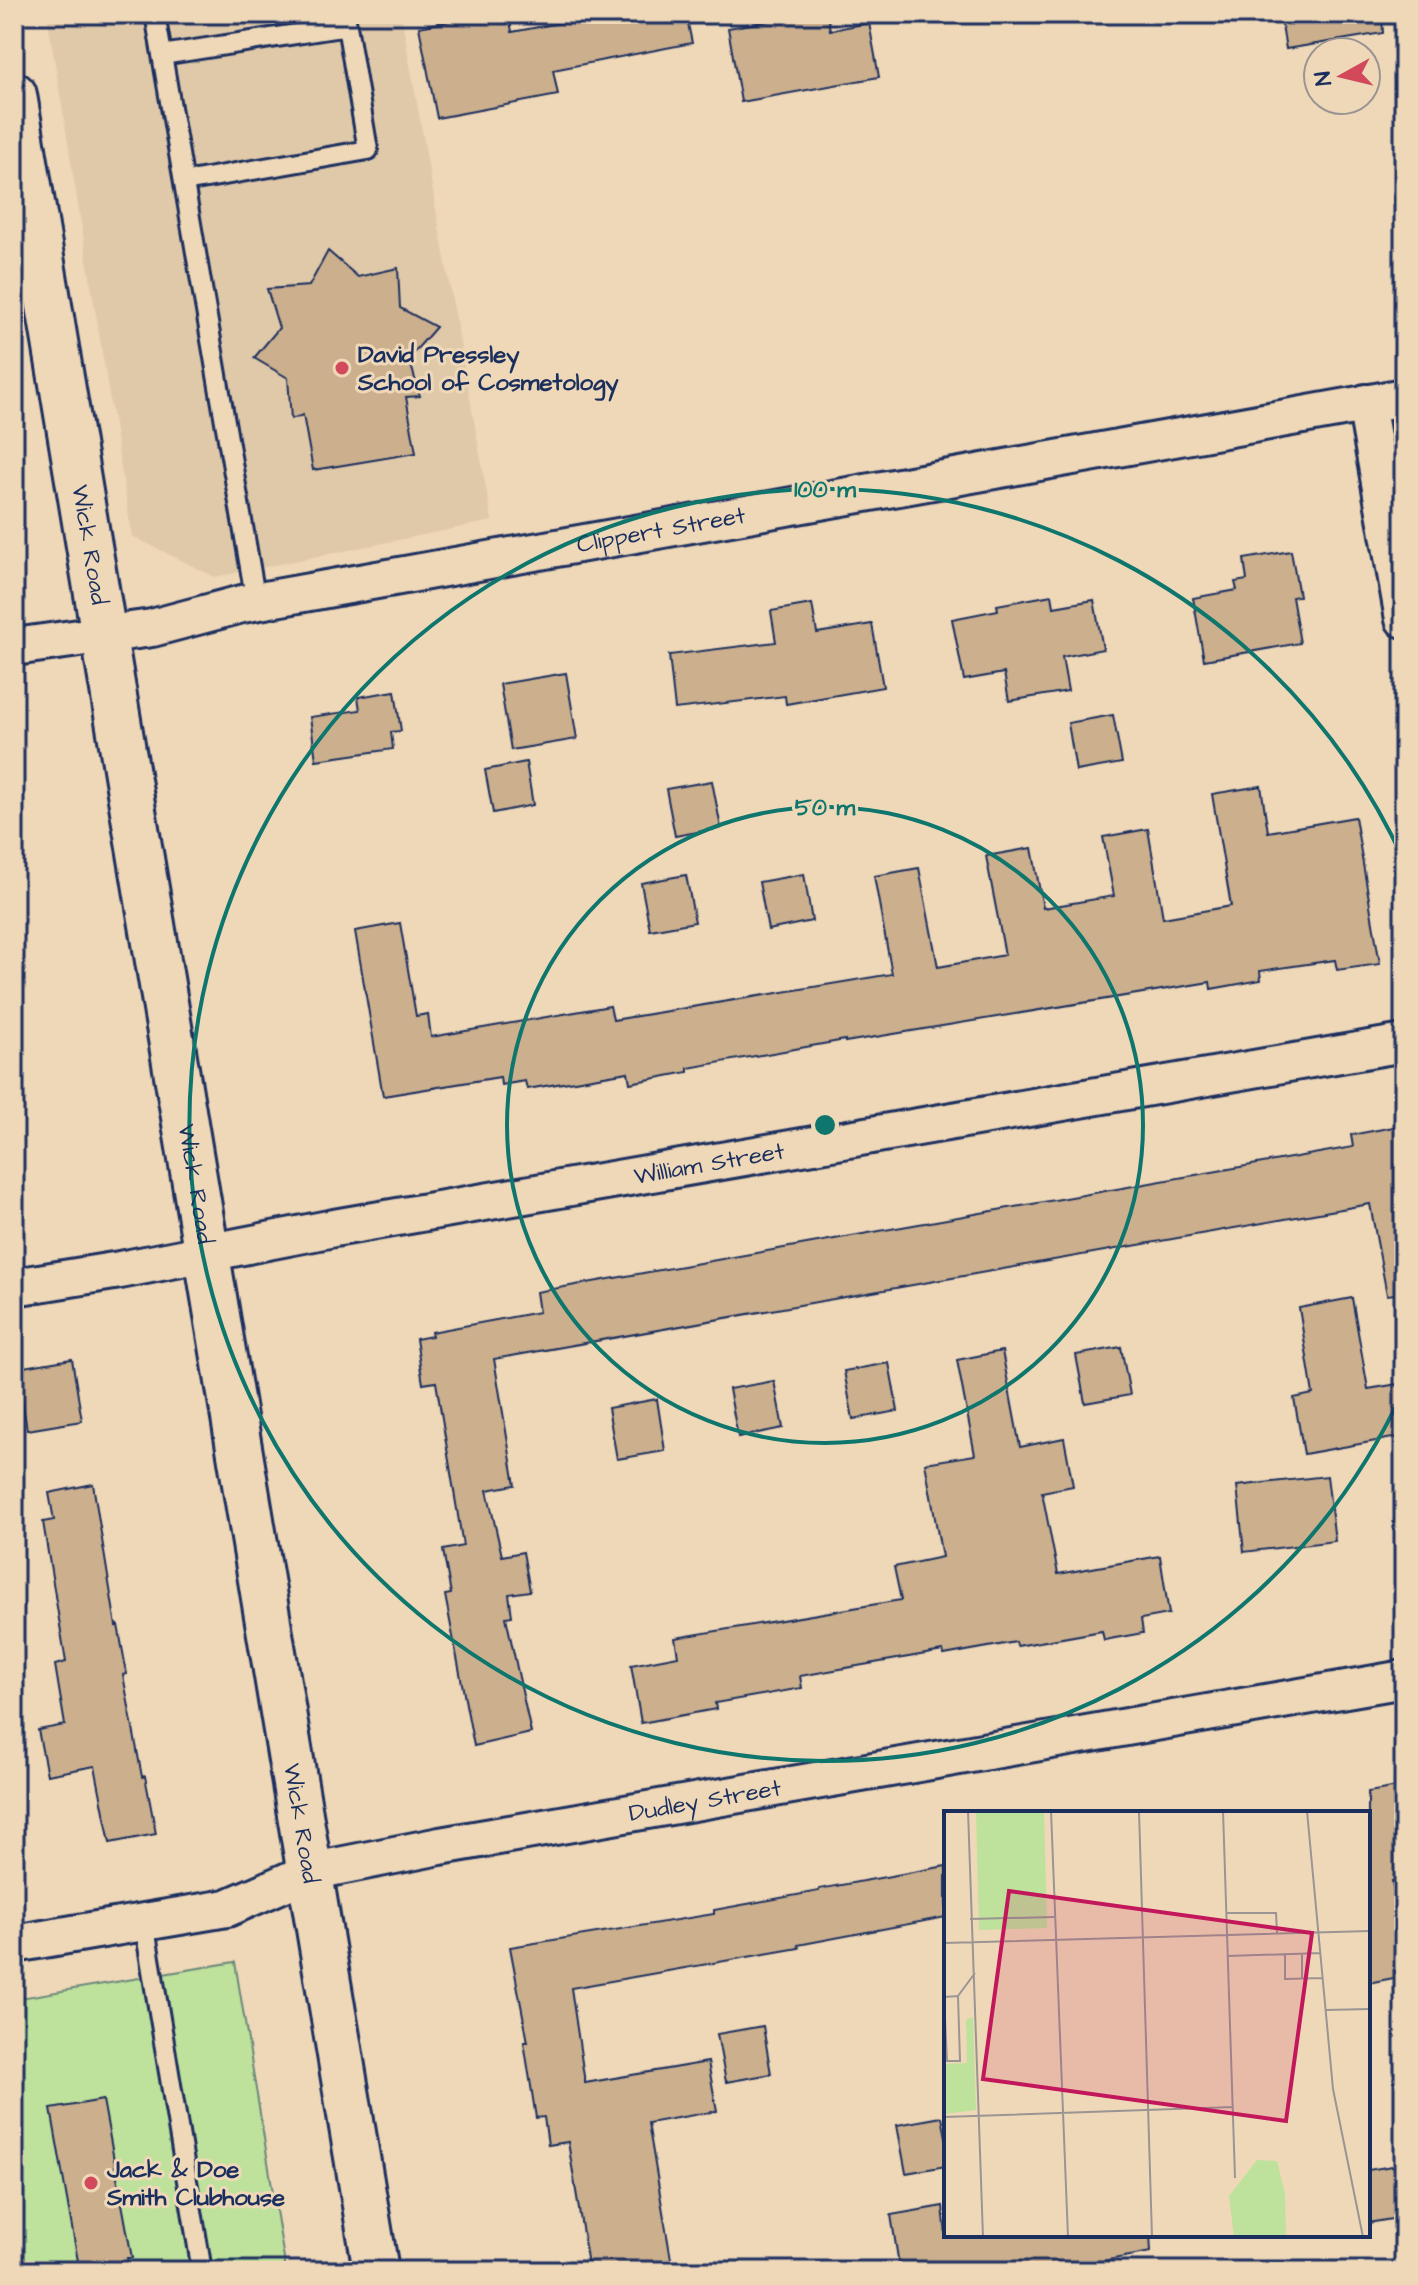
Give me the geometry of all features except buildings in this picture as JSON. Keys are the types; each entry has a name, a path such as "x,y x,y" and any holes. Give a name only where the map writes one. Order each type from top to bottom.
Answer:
{"street":[{"name":"Wick Road","path":"14,95 35,257 107,635 376,2271"},
{"name":"Clippert Street","path":"14,647 152,628 256,602 1404,397"},
{"path":"1366,403 1404,619"},
{"name":"William Street","path":"14,1287 1404,1043"},
{"name":"Dudley Street","path":"14,1944 227,1908 309,1872 455,1843 1404,1679"}],"lane":[{"path":"155,14 256,602"},
{"path":"162,55 346,20 368,150 184,182"},
{"path":"144,1922 202,2271"}],"shaded area":[{"path":"47,14 401,14 492,521 215,577 132,536"}],"green space":[{"path":"235,1962 286,2271 14,2271 14,1999"}],"place":[{"name":"David Pressley School of Cosmetology","path":"342,368"},
{"name":"Jack & Doe Smith Clubhouse","path":"91,2183"}]}
